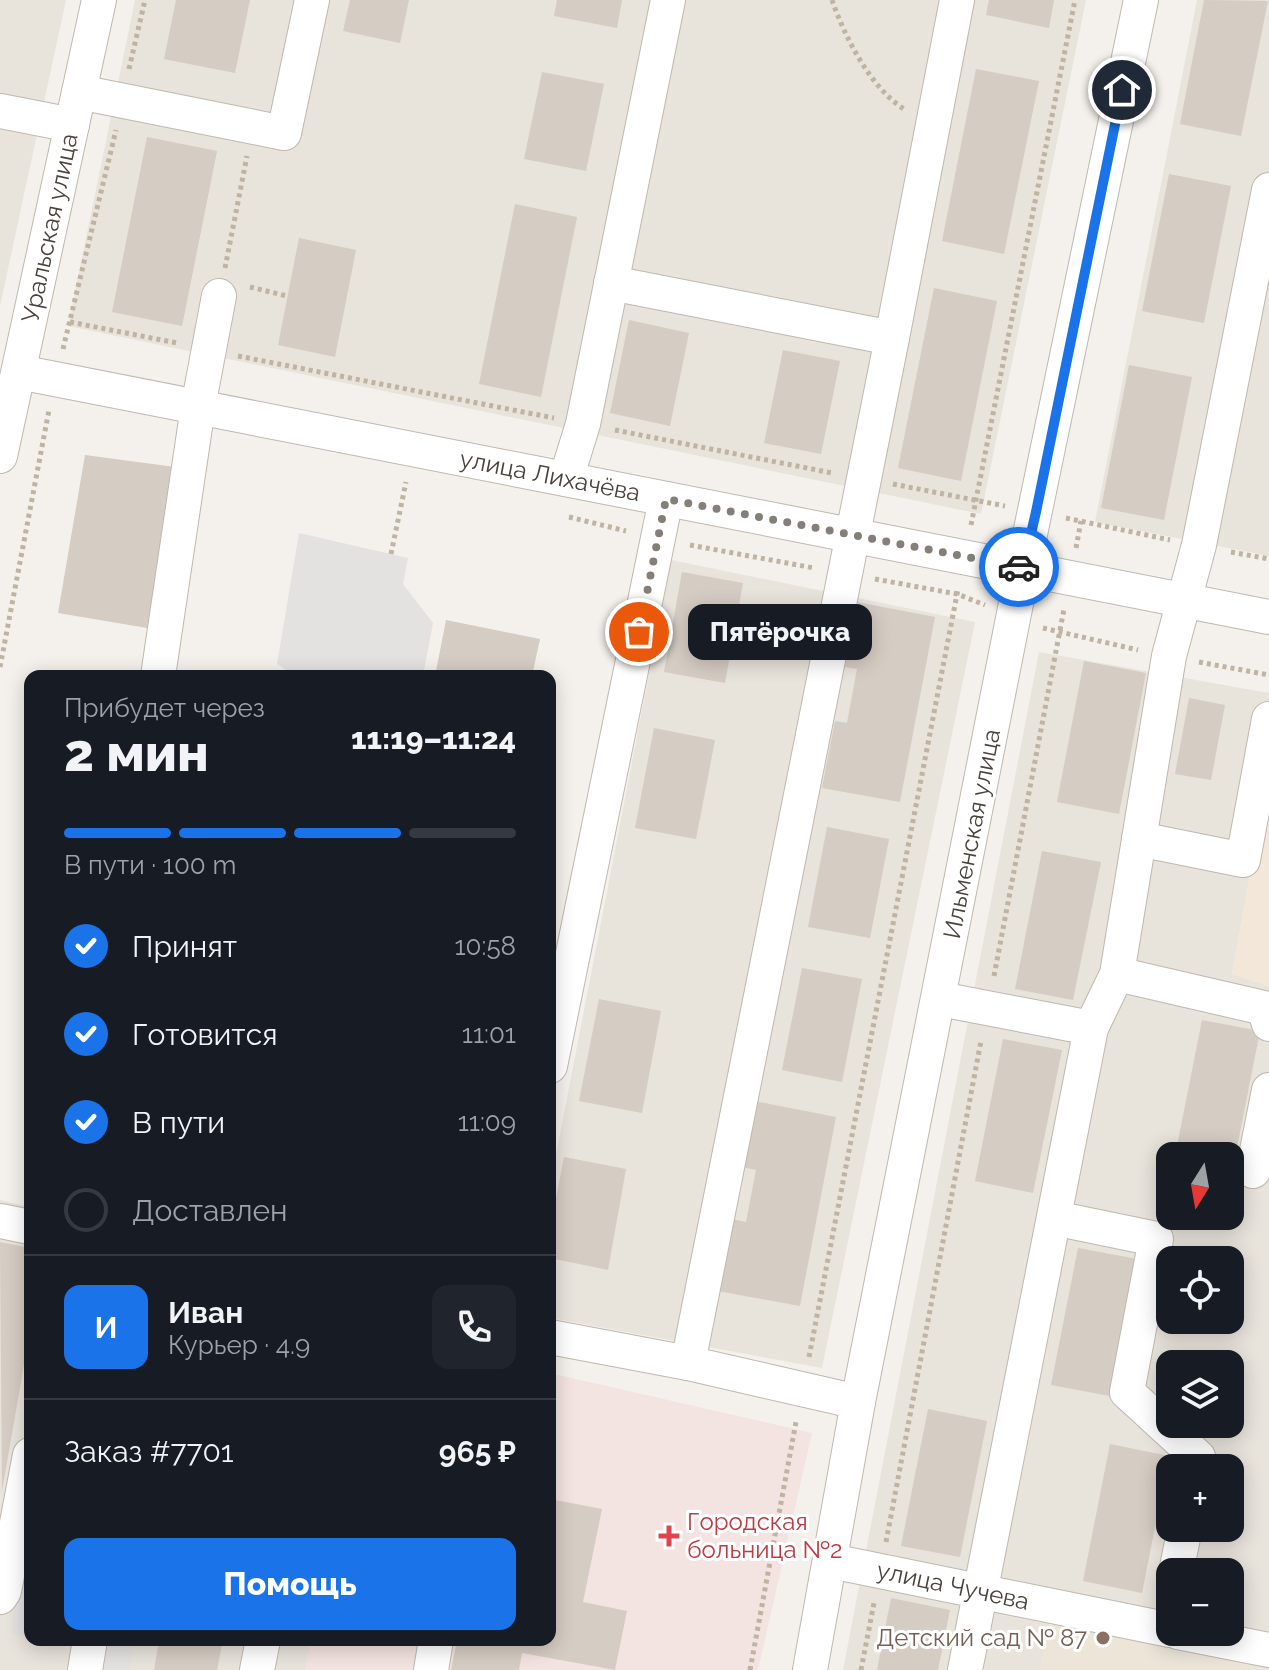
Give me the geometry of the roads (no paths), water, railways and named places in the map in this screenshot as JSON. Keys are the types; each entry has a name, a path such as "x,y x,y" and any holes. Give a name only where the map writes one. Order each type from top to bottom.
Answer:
{"street":[{"name":"Уральская улица","path":"0,456 99,0"},
{"path":"79,92 284,133 312,0"},
{"path":"566,479 583,424 668,0"},
{"path":"688,1363 957,0"},
{"name":"Ильменская улица","path":"810,1670 858,1402 1023,568 1141,0"},
{"path":"0,111 72,125"},
{"path":"965,1670 1091,1028 1117,974 1169,656 1255,330 1269,195"},
{"path":"611,283 892,338"},
{"path":"159,670 198,407 219,296"},
{"name":"улица Лихачёва","path":"19,372 1269,617"},
{"path":"556,1037 666,499"},
{"path":"1139,839 1243,860 1269,719"},
{"path":"1117,974 1264,1008 1269,1024"},
{"path":"940,999 1091,1028"},
{"path":"1253,1171 1269,1090"},
{"path":"1054,1218 1156,1239 1127,1392 1195,1454"},
{"path":"0,1221 24,1226"},
{"path":"556,1338 688,1363 858,1402"},
{"path":"0,1597 4,1591 24,1486"},
{"name":"улица Чучева","path":"831,1561 979,1592 1156,1622"},
{"name":"улица Чучева","path":"1244,1643 1269,1650"},
{"path":"85,1670 89,1646"},
{"path":"257,1670 262,1646"},
{"path":"431,1670 435,1646"}],"place":[{"name":"Пятёрочка","path":"639,632"},
{"name":"Городская больница №2","path":"669,1536"},
{"name":"Детский сад № 87","path":"1103,1638"}]}
